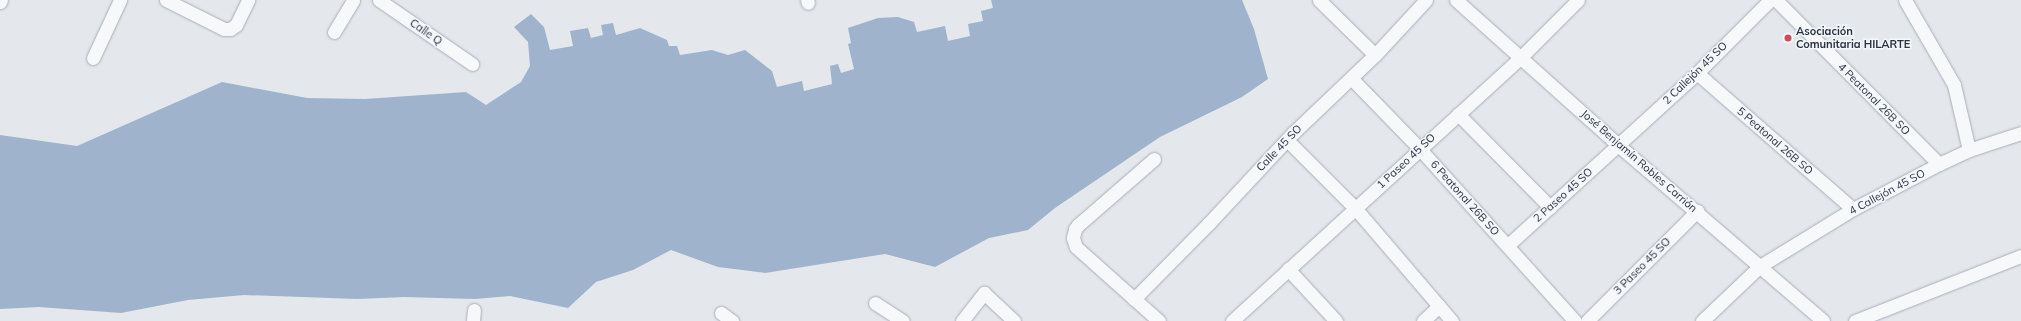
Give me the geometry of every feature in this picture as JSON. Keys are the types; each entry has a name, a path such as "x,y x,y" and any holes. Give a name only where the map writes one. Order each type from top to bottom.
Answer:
{"street":[{"path":"93,58 120,0"},
{"path":"166,0 224,29 230,29 236,25 248,0"},
{"path":"334,32 353,0"},
{"name":"Calle Q","path":"379,0 472,64"},
{"path":"1319,0 1375,55"},
{"name":"Calle 45 SO","path":"1134,299 1209,223 1287,140 1375,55 1426,0"},
{"name":"José Benjamín Robles Carrión","path":"1456,0 1618,145 1823,321"},
{"name":"1 Paseo 45 SO","path":"1232,321 1520,58 1578,0"},
{"name":"2 Callejón 45 SO","path":"1618,145 1697,73 1770,0"},
{"name":"4 Peatonal 26B SO","path":"1776,0 1939,164"},
{"path":"1906,0 1954,85 1969,150"},
{"name":"5 Peatonal 26B SO","path":"1697,73 1853,209"},
{"name":"6 Peatonal 26B SO","path":"1351,78 1420,148 1575,321"},
{"path":"1458,114 1550,207"},
{"name":"4 Callejón 45 SO","path":"1702,321 1760,266 1853,209 1969,150 2021,133"},
{"path":"1287,140 1355,208 1452,321"},
{"name":"2 Paseo 45 SO","path":"1508,245 1618,145"},
{"path":"1154,159 1075,229 1073,238 1076,247 1159,321"},
{"name":"3 Paseo 45 SO","path":"1587,321 1697,212"},
{"path":"1855,321 2021,256"},
{"path":"1288,269 1336,321"},
{"path":"962,321 984,293 1014,321"},
{"path":"875,303 903,321"},
{"path":"1423,321 1438,306"}],"water":[{"path":"991,0 1242,0 1254,29 1268,79 1242,97 1160,137 1055,208 1028,230 989,238 935,267 885,254 765,273 718,267 671,250 633,270 596,282 568,308 510,296 475,299 404,297 357,299 244,295 188,300 121,313 39,307 0,309 0,135 77,146 222,82 307,98 365,99 466,92 486,105 521,82 530,66 528,42 514,27 531,14 544,27 550,50 573,46 570,31 588,28 591,38 603,35 601,25 613,23 616,35 640,28 667,40 669,46 677,46 680,55 712,50 728,55 745,50 772,71 777,87 802,81 804,91 832,84 830,66 838,64 841,73 854,69 848,44 851,43 848,28 878,18 898,17 914,22 917,32 945,26 948,41 970,36 968,24 983,21 981,11 993,8"}],"place":[{"name":"Asociación Comunitaria HILARTE","path":"1788,38"}]}
